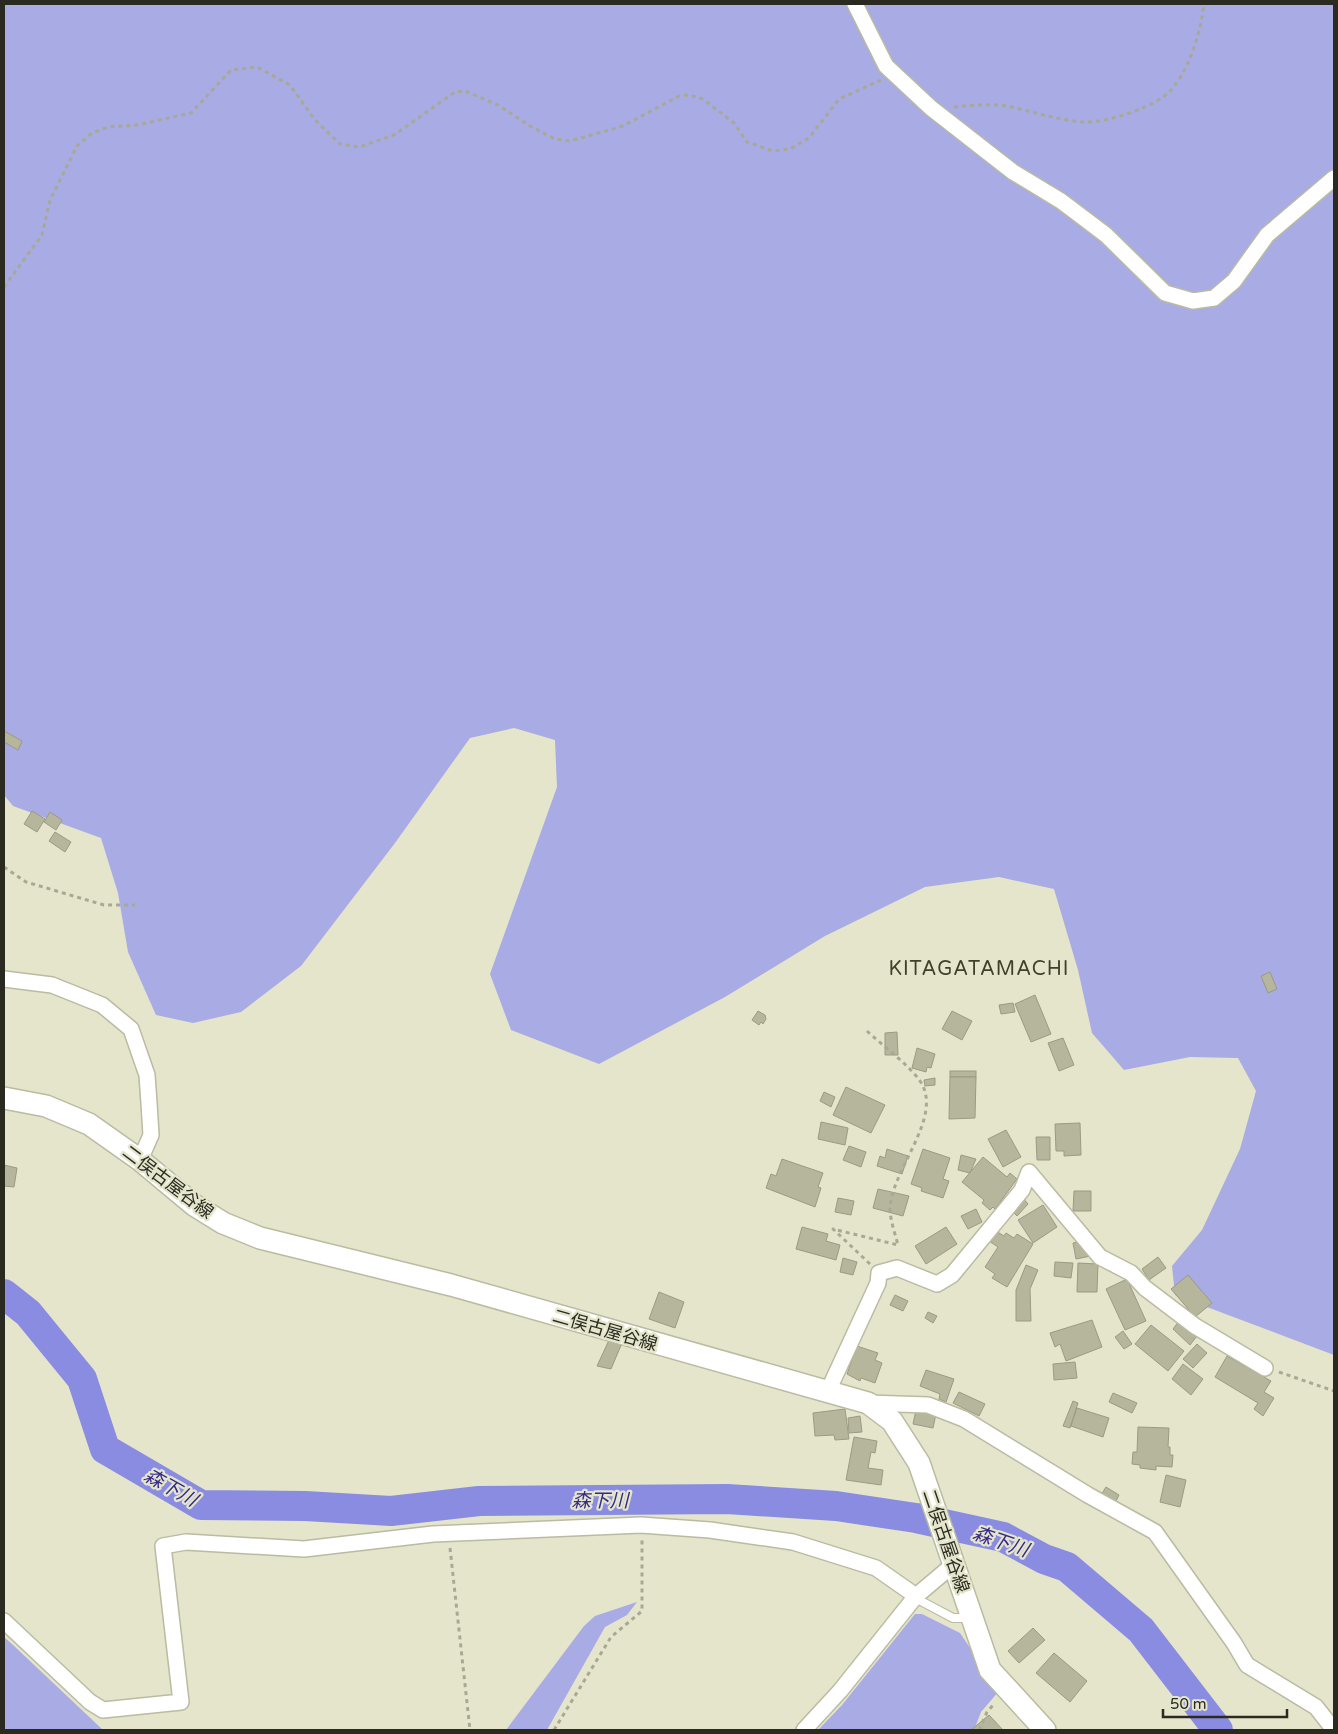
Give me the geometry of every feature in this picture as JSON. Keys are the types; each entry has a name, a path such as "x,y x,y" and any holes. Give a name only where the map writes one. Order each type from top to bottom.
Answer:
{"main road":[{"name":"二俣古屋谷線","path":"4,1098 46,1106 89,1124 140,1160 194,1205 224,1223 260,1238 451,1285 736,1368 828,1391 868,1404 892,1421 918,1463 990,1670 1045,1730"}],"street":[{"path":"855,4 873,44 886,66 930,108 1013,172 1061,201 1106,236 1165,293 1193,300 1214,298 1234,281 1267,236 1334,178"},
{"path":"4,979 52,985 102,1005 131,1029 147,1075 149,1103 151,1135 140,1160"},
{"path":"828,1391 878,1283 879,1273 897,1268 937,1284 952,1274 1022,1190 1029,1172 1100,1257 1131,1273 1145,1288 1208,1335 1264,1368"},
{"path":"868,1404 928,1404 964,1419 1088,1495 1154,1532 1234,1643 1247,1665 1316,1707 1334,1730"},
{"path":"4,1621 90,1702 104,1710 181,1702 164,1546 186,1542 304,1549 448,1533 641,1525 710,1530 793,1542 876,1568 916,1596"},
{"path":"804,1730 840,1691 916,1596 954,1564"}],"lane":[{"path":"916,1596 919,1600 953,1618 972,1618"}],"path":[{"path":"930,108 991,104 1086,122 1124,115 1148,105 1170,91 1190,58 1202,21 1204,4"},
{"path":"4,287 42,236 50,200 77,146 92,133 108,127 137,125 192,113 231,70 257,67 290,84 315,120 340,144 359,147 394,136 455,92 465,91 498,105 530,126 555,139 570,141 623,126 679,96 689,95 703,99 734,123 748,142 773,151 790,149 810,138 839,99 894,74"},
{"path":"4,866 26,882 104,905 135,905"},
{"path":"868,1031 920,1081 927,1097 922,1122 896,1187 890,1210 898,1245 833,1229 879,1273"},
{"path":"1264,1368 1334,1391"},
{"path":"554,1730 611,1637 642,1612 641,1525"},
{"path":"448,1533 470,1730"},
{"path":"979,1730 987,1712 1008,1690"}],"shaded area":[{"path":"4,4 1334,4 1334,1355 1175,1295 1172,1266 1202,1230 1240,1149 1256,1091 1238,1058 1190,1057 1124,1070 1092,1033 1078,970 1054,889 999,877 925,887 825,936 725,997 599,1064 511,1030 490,974 557,787 555,740 514,728 470,738 395,843 301,966 241,1012 193,1023 156,1015 128,952 118,893 101,838 13,806 4,795"},
{"path":"637,1602 627,1615 605,1627 547,1730 506,1730 584,1626 595,1616"},
{"path":"915,1614 922,1614 960,1633 999,1691 981,1712 974,1730 818,1730 842,1705"},
{"path":"4,1637 13,1645 103,1730 4,1730"}],"building":[{"path":"4,731 22,741 18,750 4,742"},
{"path":"32,811 45,819 37,832 24,824"},
{"path":"50,812 62,820 56,830 44,822"},
{"path":"55,832 71,842 65,852 49,841"},
{"path":"1270,972 1277,989 1268,993 1261,976"},
{"path":"1035,995 1051,1034 1031,1042 1015,1004"},
{"path":"1013,1003 1015,1012 1001,1014 999,1005"},
{"path":"758,1011 765,1015 766,1019 763,1024 761,1022 759,1025 752,1020"},
{"path":"952,1011 972,1021 962,1040 942,1029"},
{"path":"897,1032 898,1055 885,1055 885,1033"},
{"path":"1063,1038 1074,1065 1059,1071 1048,1043"},
{"path":"917,1048 935,1054 931,1068 927,1067 926,1072 912,1068"},
{"path":"950,1071 976,1071 976,1077 950,1077"},
{"path":"950,1077 976,1077 975,1118 949,1119"},
{"path":"935,1078 935,1085 925,1086 924,1080"},
{"path":"846,1087 885,1105 871,1133 833,1115"},
{"path":"824,1092 835,1097 831,1107 820,1101"},
{"path":"821,1122 848,1128 845,1145 818,1139"},
{"path":"1080,1123 1081,1155 1064,1156 1064,1151 1056,1151 1055,1124"},
{"path":"1006,1130 1021,1157 1003,1167 988,1139"},
{"path":"1036,1137 1050,1137 1050,1160 1037,1160"},
{"path":"849,1146 866,1152 861,1167 843,1160"},
{"path":"887,1149 908,1156 902,1174 877,1166 880,1156 885,1158"},
{"path":"923,1149 950,1158 943,1179 949,1181 943,1198 921,1191 922,1188 911,1184"},
{"path":"961,1155 976,1159 970,1173 958,1170"},
{"path":"983,1157 1007,1177 1010,1173 1017,1179 995,1209 993,1207 990,1210 982,1203 984,1200 962,1182"},
{"path":"782,1159 823,1173 818,1187 821,1188 815,1207 766,1188 771,1174 776,1176"},
{"path":"4,1165 17,1168 14,1187 4,1186"},
{"path":"878,1189 909,1196 903,1216 873,1208"},
{"path":"1074,1191 1091,1191 1091,1211 1073,1211"},
{"path":"838,1198 854,1201 851,1215 835,1212"},
{"path":"1023,1198 1028,1204 1017,1216 1012,1211"},
{"path":"1043,1205 1057,1227 1033,1243 1018,1220"},
{"path":"976,1209 982,1222 968,1229 961,1216"},
{"path":"802,1227 828,1234 826,1241 840,1245 836,1260 796,1249"},
{"path":"946,1227 957,1244 926,1264 915,1246"},
{"path":"996,1231 1004,1236 1006,1233 1014,1238 1017,1234 1033,1244 1007,1287 992,1278 995,1274 985,1267 998,1247 989,1241"},
{"path":"1081,1241 1091,1256 1076,1259 1073,1243"},
{"path":"1158,1257 1166,1268 1149,1280 1142,1269"},
{"path":"843,1258 857,1262 853,1275 840,1272"},
{"path":"1055,1262 1073,1263 1071,1278 1054,1276"},
{"path":"1078,1263 1098,1264 1097,1292 1077,1292"},
{"path":"1026,1265 1038,1270 1030,1289 1031,1321 1016,1321 1016,1290"},
{"path":"1188,1275 1212,1303 1195,1317 1171,1289"},
{"path":"1127,1279 1146,1321 1125,1330 1106,1289"},
{"path":"659,1292 684,1302 675,1328 649,1319"},
{"path":"895,1295 908,1301 903,1311 890,1305"},
{"path":"928,1312 937,1316 933,1323 925,1318"},
{"path":"1092,1320 1102,1347 1066,1361 1060,1344 1055,1347 1050,1333"},
{"path":"1179,1321 1197,1336 1190,1345 1173,1329"},
{"path":"1151,1325 1184,1351 1168,1371 1135,1344"},
{"path":"1123,1331 1132,1344 1124,1349 1115,1337"},
{"path":"610,1338 622,1343 611,1369 597,1366"},
{"path":"1197,1344 1207,1353 1193,1368 1183,1359"},
{"path":"857,1346 878,1353 875,1360 882,1363 875,1383 861,1378 860,1381 847,1374"},
{"path":"1227,1356 1271,1381 1264,1392 1274,1398 1263,1416 1254,1409 1258,1403 1215,1377"},
{"path":"1075,1362 1077,1378 1054,1380 1053,1364"},
{"path":"1183,1364 1203,1379 1191,1395 1172,1379"},
{"path":"926,1370 954,1379 946,1402 939,1399 940,1394 920,1386"},
{"path":"959,1392 985,1404 979,1416 953,1403"},
{"path":"1113,1393 1137,1403 1132,1413 1109,1402"},
{"path":"1073,1401 1078,1403 1070,1428 1063,1426"},
{"path":"1077,1408 1109,1418 1103,1437 1071,1426"},
{"path":"845,1409 849,1439 835,1440 834,1435 815,1436 813,1413"},
{"path":"916,1410 936,1414 933,1428 913,1424"},
{"path":"860,1416 862,1432 849,1433 848,1418"},
{"path":"1138,1427 1169,1428 1168,1447 1170,1447 1170,1455 1173,1455 1172,1467 1156,1466 1156,1470 1140,1468 1140,1465 1132,1464 1133,1452 1137,1452"},
{"path":"854,1437 877,1441 875,1453 871,1452 868,1468 883,1470 881,1485 846,1480"},
{"path":"1166,1475 1186,1480 1180,1507 1160,1502"},
{"path":"1106,1487 1119,1495 1115,1503 1101,1495"},
{"path":"1033,1628 1045,1640 1019,1663 1008,1651"},
{"path":"1054,1653 1087,1681 1070,1702 1036,1673"},
{"path":"989,1715 1003,1730 971,1730"}],"waterway":[{"name":"森下川","path":"4,1294 28,1313 82,1379 105,1449 201,1505 305,1506 391,1511 479,1501 727,1499 836,1506 916,1518 1003,1537 1044,1559 1067,1567 1141,1630 1218,1730"}],"district":[{"name":"KITAGATAMACHI","path":"979,968"}]}
